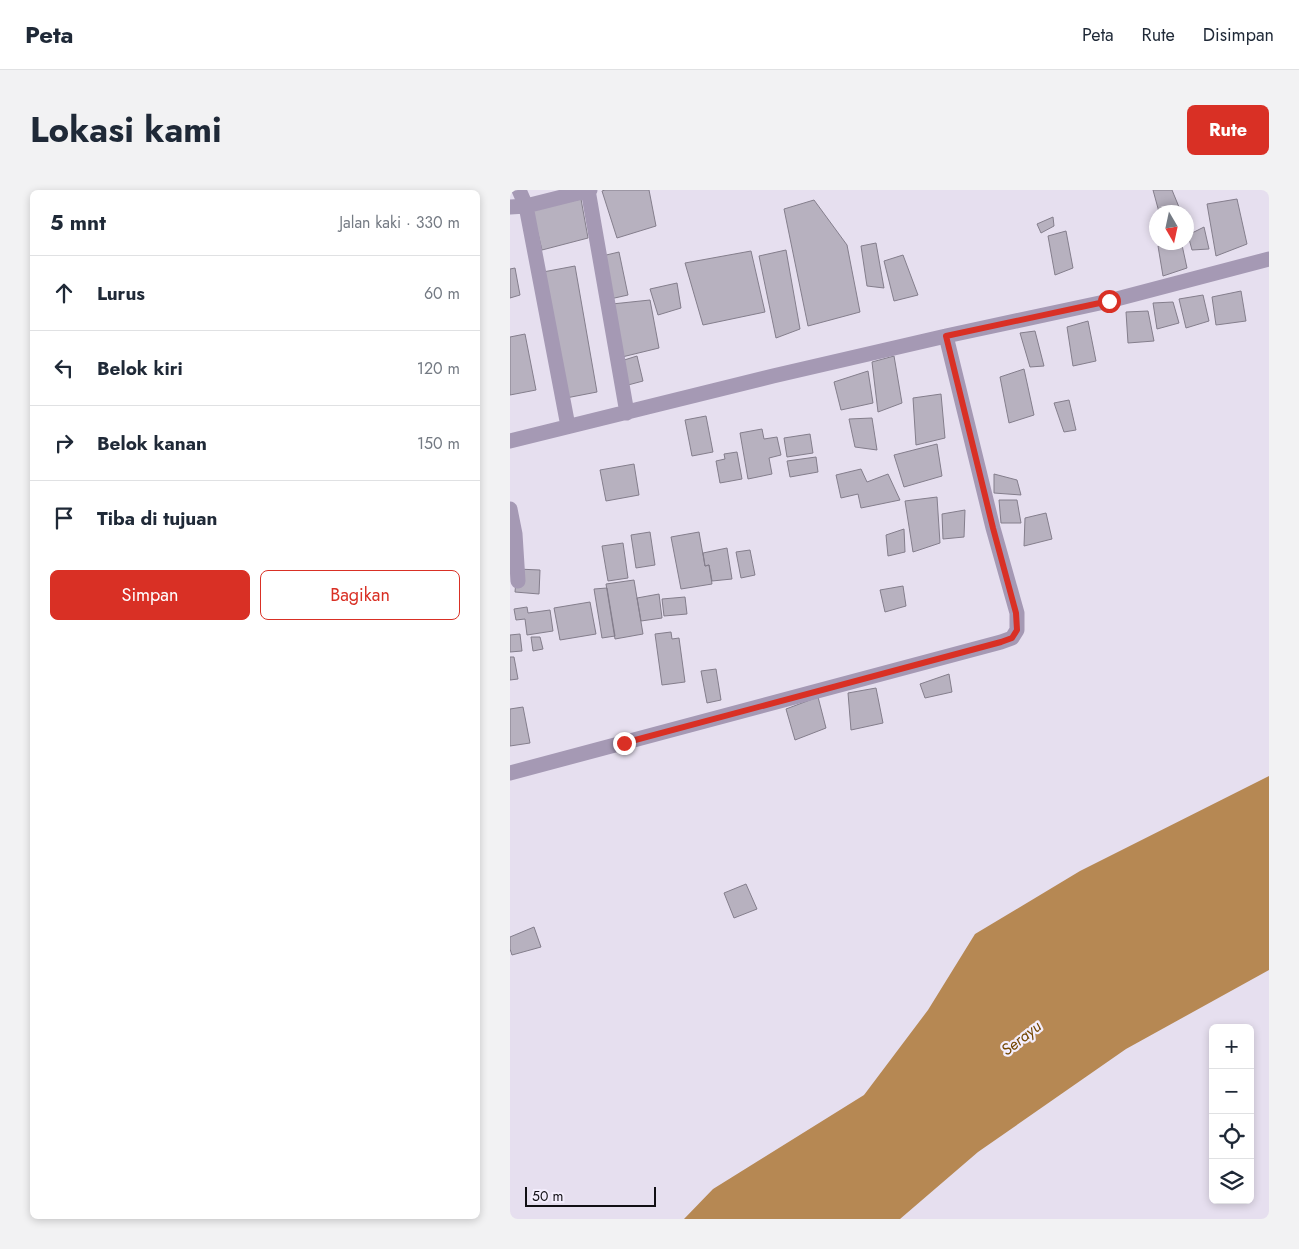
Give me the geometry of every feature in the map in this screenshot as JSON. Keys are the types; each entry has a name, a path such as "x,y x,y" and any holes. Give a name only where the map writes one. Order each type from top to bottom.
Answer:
{"street":[{"path":"519,190 526,206 568,426"},
{"path":"510,207 526,206 589,190 627,413"},
{"path":"510,440 627,413 772,376 1109,301 1269,259"},
{"path":"510,773 1012,638 1017,630 1016,613 946,336"},
{"path":"510,509 516,534 518,581"}],"water":[{"name":"Serayu","path":"1269,776 1269,970 1126,1049 978,1152 900,1219 684,1219 713,1189 864,1095 928,1010 975,934 1080,871"}],"building":[{"path":"649,190 656,226 617,238 602,191"},
{"path":"1153,190 1172,190 1178,205 1157,205"},
{"path":"581,199 588,238 542,250 532,210"},
{"path":"1237,199 1247,244 1216,256 1207,204"},
{"path":"814,200 847,245 860,312 808,326 784,209"},
{"path":"1053,217 1054,226 1041,233 1037,224"},
{"path":"1204,227 1209,249 1194,250 1194,232"},
{"path":"1066,231 1073,268 1055,275 1048,236"},
{"path":"876,243 884,288 867,286 861,246"},
{"path":"786,250 800,329 776,338 759,256"},
{"path":"1159,250 1183,250 1187,268 1163,276"},
{"path":"751,251 765,312 703,325 685,263"},
{"path":"619,252 628,295 610,299 602,256"},
{"path":"903,255 918,295 894,301 884,261"},
{"path":"575,266 597,392 566,398 543,272"},
{"path":"515,268 520,295 510,298 510,269"},
{"path":"677,283 681,308 658,315 650,289"},
{"path":"1241,291 1246,321 1216,325 1212,297"},
{"path":"1203,295 1209,321 1186,328 1179,299"},
{"path":"650,300 659,348 622,357 612,304"},
{"path":"1173,302 1179,323 1157,329 1153,303"},
{"path":"1148,311 1154,341 1128,343 1126,312"},
{"path":"1088,321 1096,361 1073,366 1067,327"},
{"path":"1035,331 1044,366 1030,367 1020,333"},
{"path":"525,334 536,390 510,395 510,337"},
{"path":"637,356 643,381 628,385 621,361"},
{"path":"894,356 902,403 878,412 872,362"},
{"path":"1024,369 1034,415 1009,423 1000,377"},
{"path":"868,371 873,403 841,410 834,382"},
{"path":"941,394 945,438 916,445 913,398"},
{"path":"1069,400 1076,430 1064,432 1054,403"},
{"path":"706,416 713,452 692,456 685,420"},
{"path":"872,418 877,450 855,447 849,419"},
{"path":"762,429 764,439 777,437 781,455 769,458 772,474 748,479 740,433"},
{"path":"810,434 813,453 787,457 784,438"},
{"path":"937,444 942,476 904,487 894,455"},
{"path":"737,452 742,479 720,483 716,461 725,459 724,454"},
{"path":"816,457 818,472 790,477 787,461"},
{"path":"634,464 639,495 606,501 600,470"},
{"path":"861,469 867,482 888,474 900,500 861,508 858,494 841,498 836,475"},
{"path":"994,474 1017,480 1021,495 994,493"},
{"path":"937,497 940,543 913,552 905,501"},
{"path":"999,500 1017,500 1021,523 1001,523"},
{"path":"965,510 964,537 943,539 942,514"},
{"path":"1046,513 1052,539 1024,546 1025,518"},
{"path":"904,529 905,552 888,556 886,535"},
{"path":"650,532 655,565 636,568 631,535"},
{"path":"699,532 705,566 709,565 712,584 681,589 671,537"},
{"path":"623,543 628,578 608,581 602,546"},
{"path":"727,548 732,579 712,581 709,565 705,566 703,553"},
{"path":"750,550 755,575 741,578 736,552"},
{"path":"517,569 540,570 539,594 515,592"},
{"path":"634,580 643,634 615,639 606,584"},
{"path":"903,586 906,606 885,612 880,590"},
{"path":"607,588 615,636 602,638 594,589"},
{"path":"659,594 662,618 641,621 637,598"},
{"path":"685,597 687,614 664,616 662,599"},
{"path":"590,602 596,634 560,640 554,608"},
{"path":"527,607 528,613 550,610 553,631 527,635 525,619 516,620 514,609"},
{"path":"671,632 672,639 679,638 685,682 662,685 655,634"},
{"path":"520,634 522,651 510,652 510,635"},
{"path":"531,637 540,637 543,649 533,651"},
{"path":"510,657 514,657 518,679 510,680"},
{"path":"716,669 721,700 707,703 701,671"},
{"path":"949,674 952,692 925,698 920,684"},
{"path":"876,688 883,723 851,730 848,693"},
{"path":"818,697 826,728 795,740 786,709"},
{"path":"523,707 530,743 510,746 510,709"},
{"path":"746,884 757,909 734,918 724,893"},
{"path":"534,927 541,947 512,955 510,937"}],"route":[{"path":"624,743 1012,638 1017,630 1016,613 946,336 1109,301"}]}
